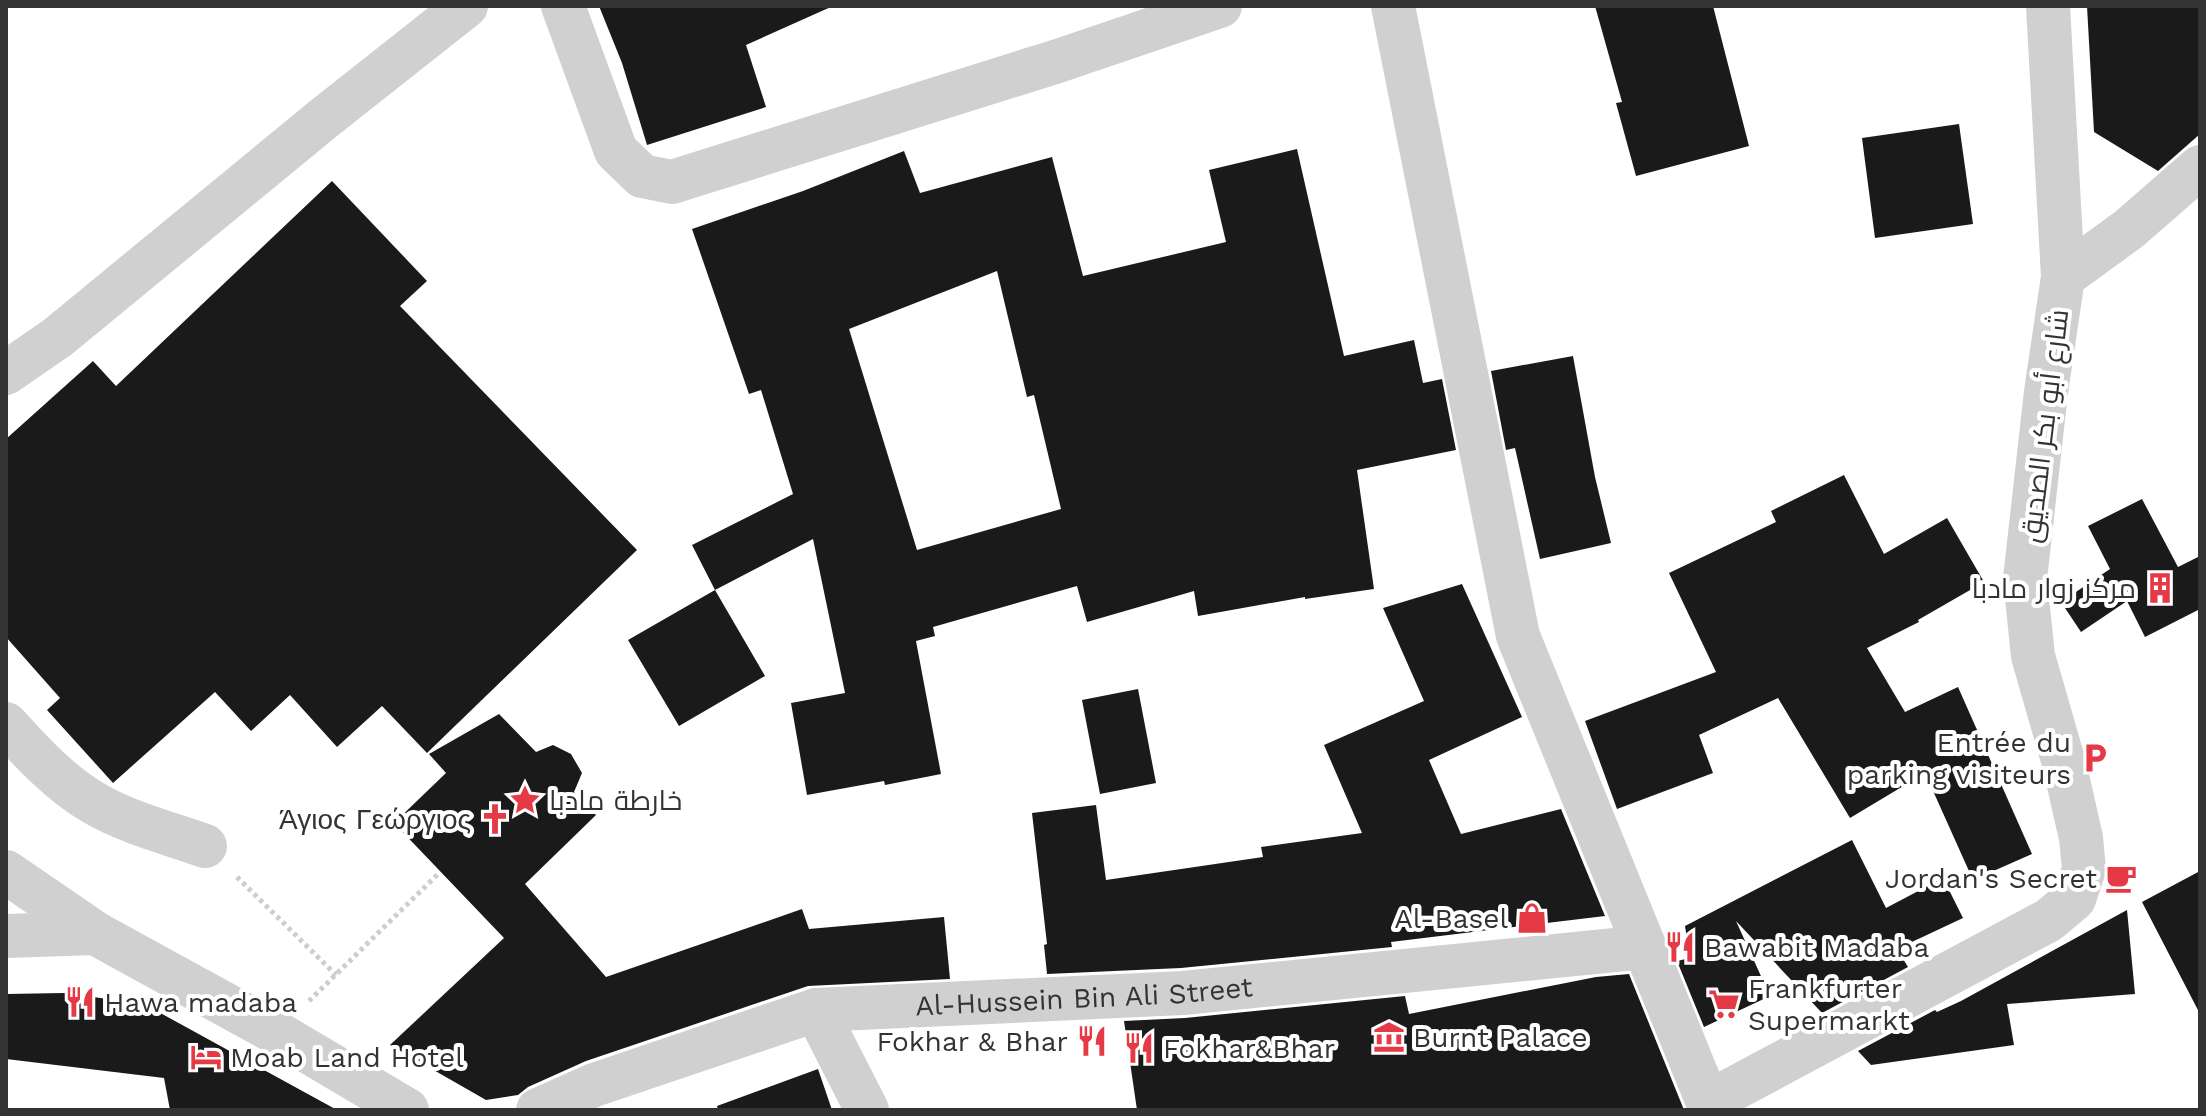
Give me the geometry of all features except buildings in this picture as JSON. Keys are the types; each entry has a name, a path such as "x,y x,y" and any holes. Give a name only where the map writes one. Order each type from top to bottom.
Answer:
{"street":[{"path":"6,373 58,337 466,6"},
{"path":"563,6 616,151 642,176 672,182 1058,61 1220,6"},
{"path":"1393,6 1518,636 1710,1106"},
{"name":"شارع أبو بكر الصديق","path":"1710,1106 2049,920 2074,899 2084,869 2081,838 2065,767 2033,656 2025,579 2046,392 2063,277 2048,6"},
{"path":"2063,277 2129,229 2200,167"},
{"path":"6,724 29,749 93,802 122,817 205,846"},
{"path":"6,872 95,933 277,1033 407,1110"},
{"path":"6,936 95,933"},
{"name":"Al-Hussein Bin Ali Street","path":"538,1110 594,1085 816,1010 1183,993 1645,947"},
{"path":"816,1010 867,1110"}],"path":[{"path":"205,846 336,975"},
{"path":"277,1033 440,872"}],"place":[{"name":"مركز زوار مادبا","path":"2160,588"},
{"name":"Entrée du parking visiteurs","path":"2095,758"},
{"name":"خارطة مادبا","path":"525,800"},
{"name":"Άγιος Γεώργιος","path":"495,819"},
{"name":"Jordan's Secret","path":"2121,878"},
{"name":"Al-Basel","path":"1532,918"},
{"name":"Bawabit Madaba","path":"1680,947"},
{"name":"Hawa madaba","path":"80,1002"},
{"name":"Frankfurter Supermarkt","path":"1724,1004"},
{"name":"Burnt Palace","path":"1389,1037"},
{"name":"Fokhar & Bhar","path":"1092,1041"},
{"name":"Fokhar&Bhar","path":"1139,1048"},
{"name":"Moab Land Hotel","path":"206,1057"}]}
